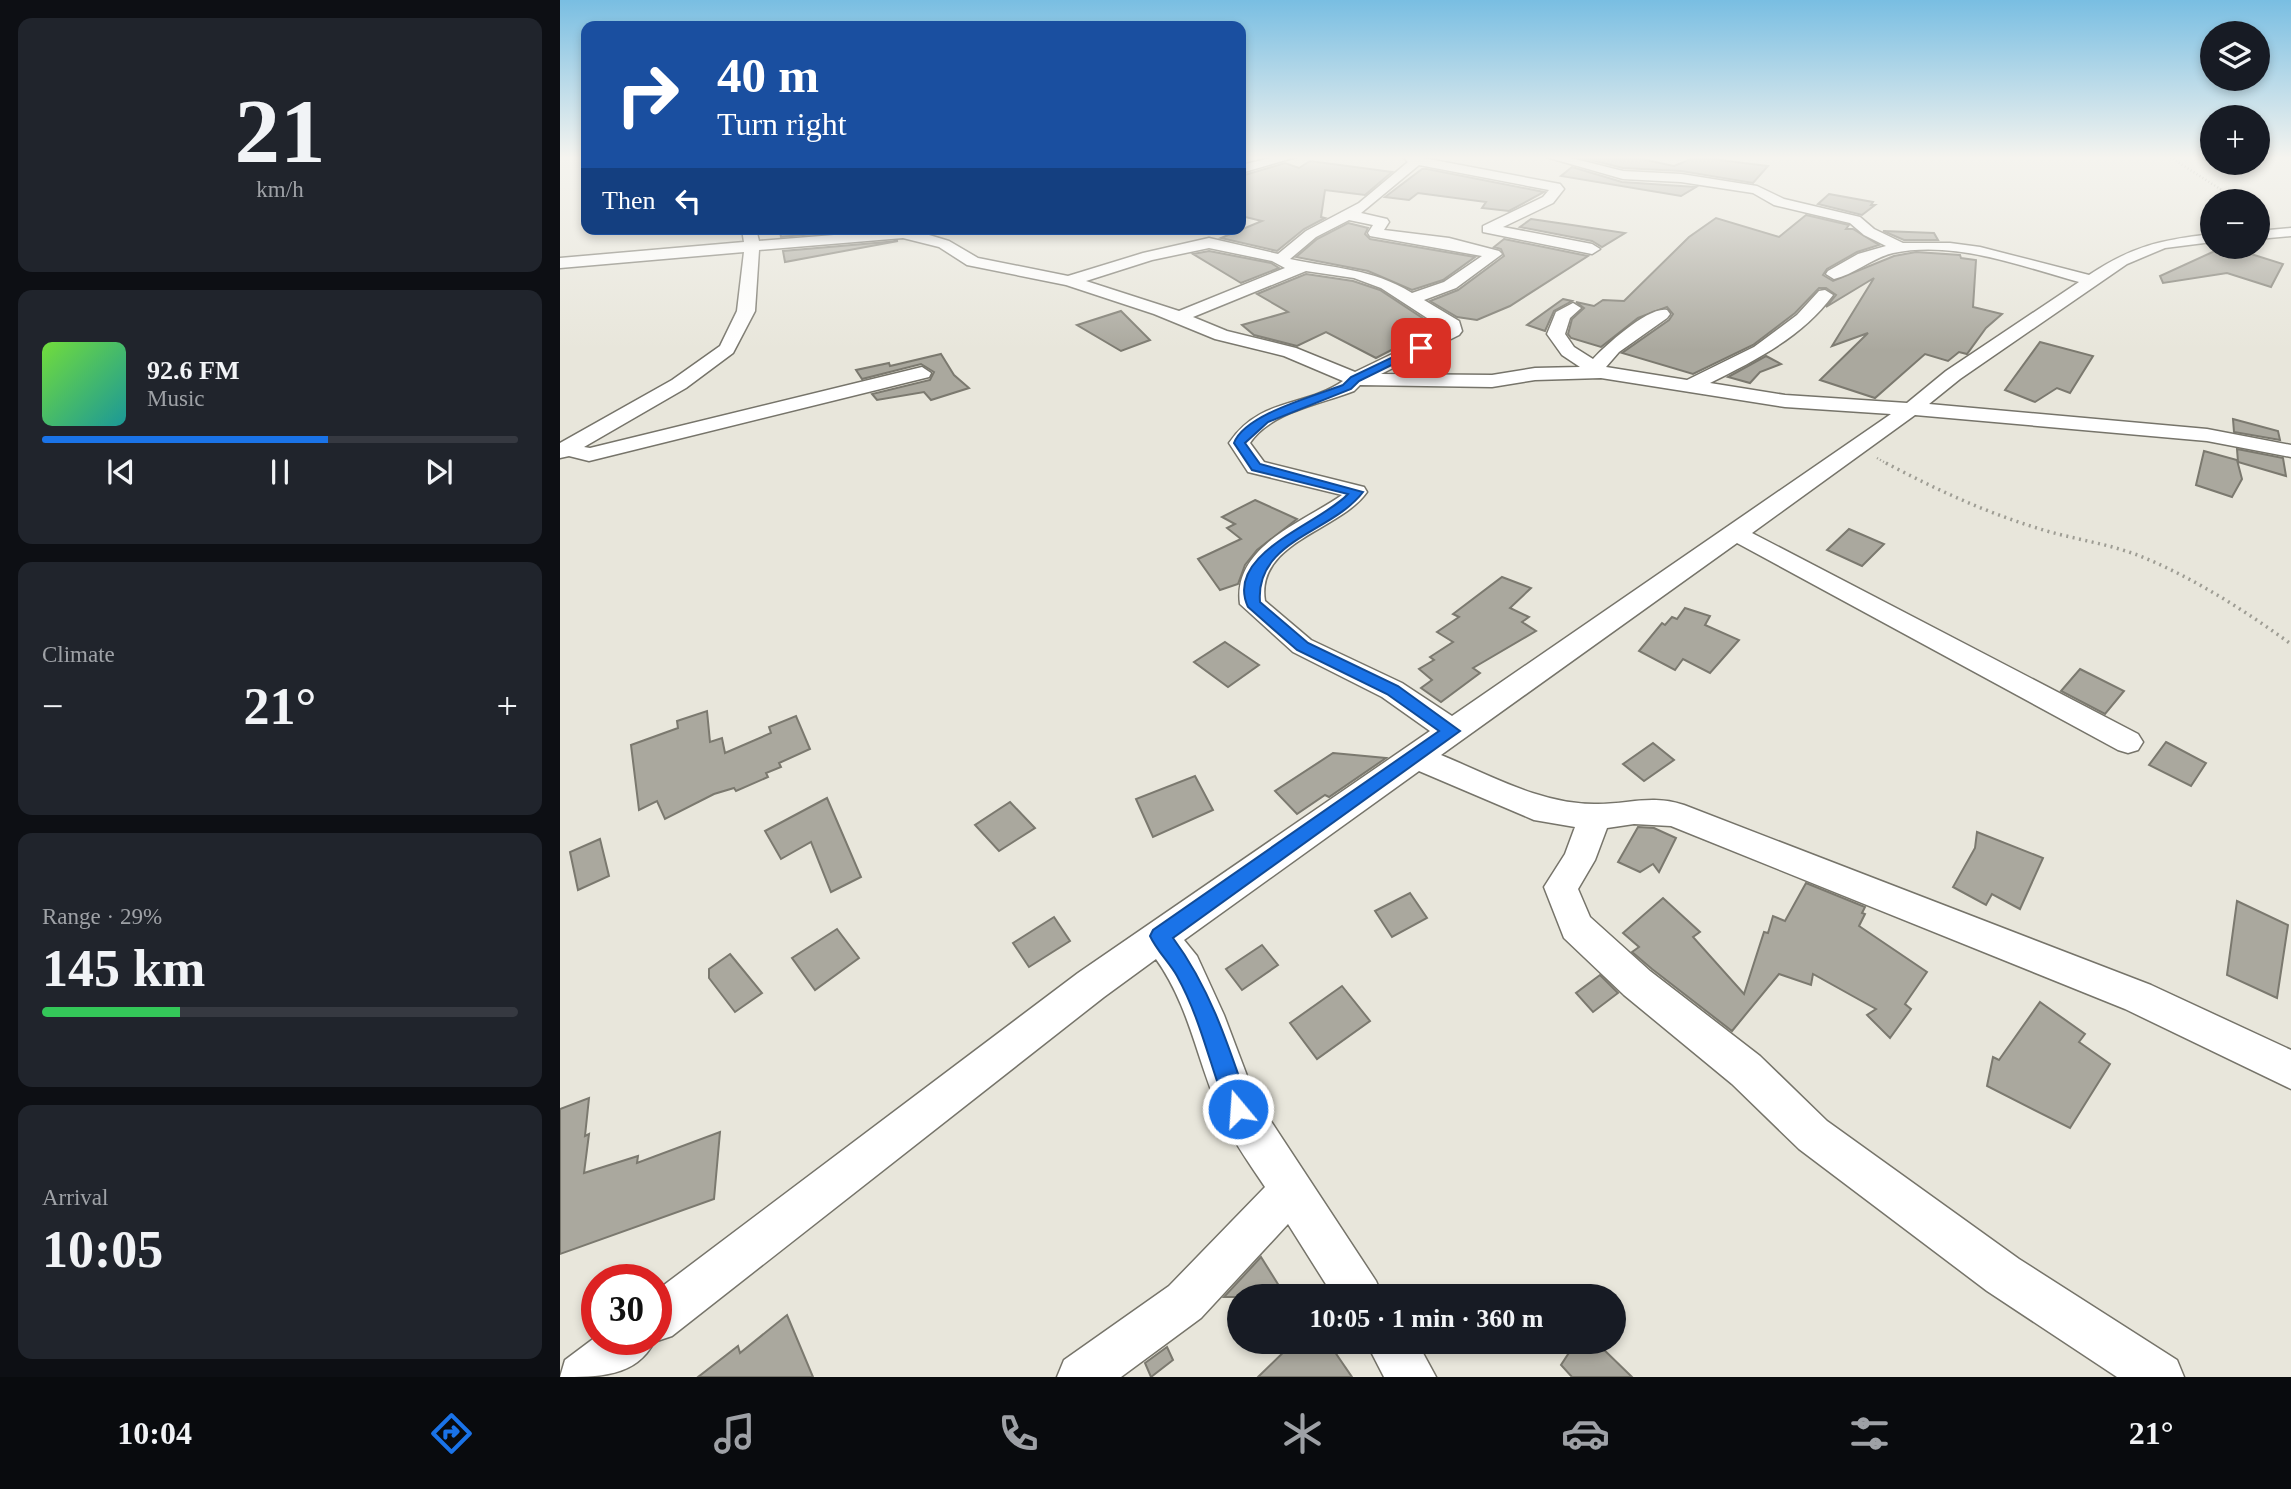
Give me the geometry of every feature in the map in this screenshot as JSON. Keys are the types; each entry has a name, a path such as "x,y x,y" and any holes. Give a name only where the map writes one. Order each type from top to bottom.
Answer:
{"street":[{"path":"1279,261 1293,246 1336,221"},
{"path":"1378,221 1382,222 1375,233 1449,243 1494,254 1450,285 1412,299"},
{"path":"1504,221 1488,229 1592,249"},
{"path":"1856,221 1869,232 1901,248"},
{"path":"2270,234 2291,232"},
{"path":"560,263 750,238 812,235"},
{"path":"910,235 944,244 973,262 1069,281 1222,335 1290,352 1355,379 1492,382 1535,374 1598,370 1785,401 2207,435 2291,450"},
{"path":"563,450 687,379 727,349 746,311 750,290 750,238"},
{"path":"672,1308 1091,985 1854,446 1910,410 1953,375 2121,261 2162,244 2200,239"},
{"path":"1069,281 1148,256 1209,243 1261,253 1303,267"},
{"path":"1834,274 1869,255 1901,248 1961,247 2091,281"},
{"path":"1178,318 1303,267 1316,266 1357,274 1387,285 1453,325 1453,331 1355,379 1347,387 1264,420 1242,437 1240,443 1256,467 1356,492 1349,501 1282,544 1266,559 1251,583 1253,604 1302,646 1392,690 1452,731"},
{"path":"1692,385 1760,351 1803,319 1825,295"},
{"path":"1573,308 1562,316 1556,334 1568,351 1598,370"},
{"path":"1598,370 1613,348 1661,314"},
{"path":"563,450 589,455 614,450 922,373"},
{"path":"1733,531 2128,742"},
{"path":"1416,757 1545,811 1595,817 1634,811 1673,814 2138,997 2291,1070"},
{"path":"1595,817 1579,860 1561,887 1576,927 1637,983 1746,1070 1813,1135 2003,1275 2161,1377"},
{"path":"1160,936 1184,968 1212,1028 1238,1109 1352,1284"},
{"path":"1082,1377 1185,1302 1291,1190"},
{"path":"1397,1354 1412,1377"},
{"path":"582,1377 611,1355"}],"path":[{"path":"1854,446 1937,490 2037,528 2137,555 2186,576 2236,604 2291,644"}],"building":[{"path":"1261,221 1319,221 1304,229 1277,251 1221,238 1228,235 1246,235 1246,228"},
{"path":"1528,221 1546,221 1625,233 1602,247 1592,241 1520,227"},
{"path":"1711,221 1727,221 1779,237 1798,221 1833,221 1849,225 1846,229 1853,229 1879,245 1857,252 1827,269 1823,275 1833,281 1894,256 1916,252 1960,255 1961,258 1976,260 1973,307 2002,314 1986,328 1967,354 1959,352 1948,361 1925,354 1875,398 1820,380 1868,333 1832,346 1874,278 1826,307 1836,295 1826,288 1819,288 1795,313 1753,345 1693,374 1622,353 1669,320 1673,314 1667,307 1638,318 1601,347 1571,338 1568,334 1572,319 1584,308 1576,302 1594,306 1603,300 1624,301 1689,237"},
{"path":"1348,223 1368,228 1365,234 1370,239 1475,257 1443,280 1412,290 1368,271 1296,257 1317,239"},
{"path":"1883,231 1934,233 1938,240 1904,240"},
{"path":"1504,239 1588,256 1510,306 1477,320 1457,317 1430,301 1458,290 1504,256 1501,249 1494,247"},
{"path":"898,241 785,262 783,251"},
{"path":"1209,251 1271,263 1279,268 1241,283 1193,254"},
{"path":"2200,258 2267,259 2283,264 2271,287 2227,273 2163,283 2160,276"},
{"path":"1306,274 1353,281 1380,290 1436,327 1376,358 1326,332 1297,346 1254,335 1242,325 1288,312 1257,294"},
{"path":"1563,299 1572,301 1554,311 1545,331 1527,325"},
{"path":"1121,311 1150,340 1121,351 1077,325"},
{"path":"2040,342 2093,356 2070,393 2057,388 2035,402 2005,390"},
{"path":"941,354 954,375 969,388 931,400 924,392 877,400 872,394 930,380 934,372 921,364 862,379 856,370 889,363 890,366"},
{"path":"1766,356 1781,364 1760,372 1750,383 1728,377"},
{"path":"2233,419 2278,431 2280,440 2234,432"},
{"path":"2237,449 2283,458 2286,476 2238,462"},
{"path":"2204,451 2237,460 2242,479 2232,497 2196,485"},
{"path":"1255,500 1297,519 1257,550 1245,565 1238,584 1220,590 1198,559 1241,539 1227,528 1235,524 1222,517"},
{"path":"1849,529 1884,544 1862,566 1827,550"},
{"path":"1502,577 1531,588 1510,608 1529,617 1522,622 1536,631 1473,668 1480,673 1441,702 1421,688 1432,680 1419,669 1434,660 1430,657 1453,642 1437,632 1459,617 1453,614"},
{"path":"1685,608 1710,616 1705,625 1739,640 1710,673 1683,659 1675,670 1639,651 1662,623 1665,625 1672,617 1677,619"},
{"path":"1225,642 1259,665 1228,687 1194,662"},
{"path":"2080,669 2124,691 2105,714 2061,691"},
{"path":"707,711 710,742 722,738 725,753 771,733 769,727 796,716 810,749 779,763 781,767 766,773 768,777 736,791 734,788 714,794 665,819 657,801 639,810 631,745 678,728 677,721"},
{"path":"2166,742 2206,763 2191,786 2149,765"},
{"path":"1653,743 1674,760 1644,781 1623,764"},
{"path":"1333,753 1386,758 1329,797 1325,795 1297,814 1275,791"},
{"path":"1195,776 1213,810 1153,837 1136,799"},
{"path":"827,798 861,877 831,892 811,842 781,859 765,831"},
{"path":"1010,802 1035,828 999,851 975,825"},
{"path":"1638,827 1654,828 1676,838 1659,872 1653,864 1640,872 1618,862"},
{"path":"1977,832 2043,858 2020,909 1992,894 1986,905 1953,887 1975,848"},
{"path":"600,839 609,876 578,890 570,852"},
{"path":"1806,883 1865,907 1862,913 1865,914 1859,926 1927,972 1905,1004 1911,1009 1890,1038 1867,1015 1876,1009 1813,974 1811,985 1779,974 1732,1031 1632,952 1639,947 1623,933 1663,898 1700,932 1693,937 1744,994 1764,932 1768,933 1773,916 1785,921"},
{"path":"1410,893 1427,918 1392,937 1375,911"},
{"path":"2237,901 2288,925 2277,998 2227,975"},
{"path":"1054,917 1070,941 1029,967 1013,943"},
{"path":"837,929 859,958 815,990 792,958"},
{"path":"1262,945 1278,965 1242,990 1226,969"},
{"path":"730,954 762,993 735,1012 709,978 709,969"},
{"path":"1600,975 1618,993 1593,1012 1576,993"},
{"path":"1342,986 1370,1021 1317,1059 1290,1023"},
{"path":"2040,1002 2085,1034 2079,1042 2110,1064 2070,1128 1987,1086 1993,1057 1999,1060"},
{"path":"589,1098 585,1136 589,1134 584,1173 638,1156 637,1163 720,1132 714,1199 560,1254 560,1109"},
{"path":"1261,1257 1278,1284 1236,1284"},
{"path":"787,1315 813,1377 698,1377 738,1346 740,1353"},
{"path":"1167,1347 1173,1360 1151,1377 1145,1363"},
{"path":"1282,1354 1336,1354 1352,1377 1258,1377"},
{"path":"1568,1354 1608,1354 1632,1377 1572,1377 1561,1365"}],"route":[{"path":"1238,1109 1212,1028 1184,968 1160,936 1452,731 1392,690 1302,646 1253,604 1251,583 1266,559 1282,544 1349,501 1356,492 1349,488 1256,467 1240,443 1242,437 1264,420 1347,387 1355,379 1421,348"}]}
